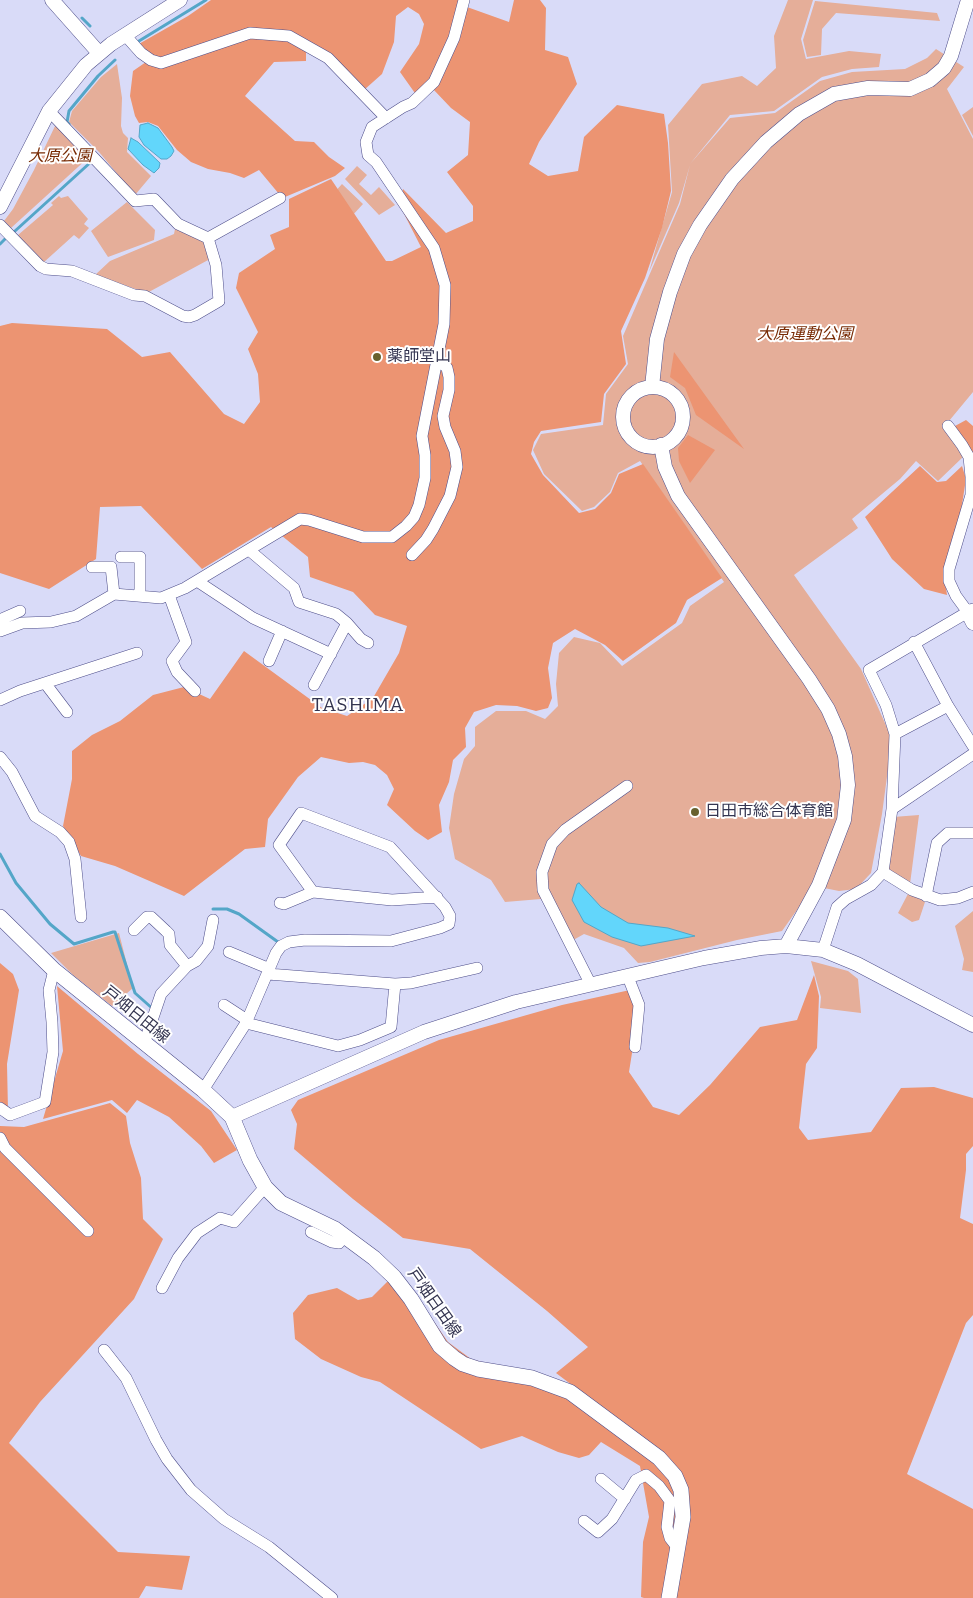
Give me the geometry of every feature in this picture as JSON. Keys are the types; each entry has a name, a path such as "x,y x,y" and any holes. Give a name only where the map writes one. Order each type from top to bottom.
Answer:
{"main road":[{"name":"戸畑日田線","path":"0,917 54,970 203,1090 232,1117 250,1160 265,1187 281,1203 335,1229 374,1258 394,1277 440,1346 454,1358 463,1364 478,1369 532,1378 570,1392 658,1458 675,1476 681,1490 683,1517 669,1598"}],"street":[{"path":"52,0 99,53"},
{"path":"0,207 49,111 86,65 99,53 125,35 180,0"},
{"path":"0,631 22,623 51,622 76,616 114,594 161,598 197,581 300,519 309,520 363,537 392,537 414,517 425,478 425,455 422,436 444,324 445,285 434,248 376,162 368,155 366,142 372,127 412,103 434,82 454,38 464,0"},
{"path":"652,387 657,339 670,292 684,254 700,225 732,179 766,142 799,114 834,94 868,88 910,89 930,80 944,68 950,56 968,0"},
{"path":"125,35 141,53 151,60 162,63 250,33 289,36 328,58 386,118"},
{"path":"0,225 40,266 46,269 72,271 134,295 145,296 183,316 189,317 219,301 216,265 208,238 178,224 154,199 135,201 49,111"},
{"path":"208,238 280,198"},
{"path":"412,555 426,540 450,496 457,467 455,451 445,427 443,416 449,390 449,377 447,368 437,358"},
{"path":"645,388 665,389 674,395 680,404 683,414 678,434 670,441 661,445 641,444 632,438 626,429 623,419 624,409 628,400 636,392 645,388"},
{"path":"823,950 836,907 846,898 871,885 884,872 892,809 895,734 886,705 869,670 914,642 971,615 956,596 949,581 949,569 971,495 971,477 969,457 948,426"},
{"path":"661,445 665,467 678,496 814,687 828,709 839,734 845,756 848,785 844,820 819,885 786,946"},
{"path":"249,550 294,588 299,602 336,614 347,622 361,639 368,644"},
{"path":"121,557 140,557 140,590 138,596"},
{"path":"92,567 111,567 114,594"},
{"path":"197,581 253,618 331,654"},
{"path":"169,595 186,642 172,661 177,672 195,691"},
{"path":"0,621 2,618 20,611"},
{"path":"314,685 347,622"},
{"path":"269,661 282,631"},
{"path":"914,642 948,706 973,746"},
{"path":"0,700 45,683 137,654"},
{"path":"45,683 67,712"},
{"path":"895,734 948,706"},
{"path":"892,809 973,754"},
{"path":"0,757 12,772 35,816 60,832 69,842 75,858 81,916"},
{"path":"590,984 543,890 542,872 552,844 565,830 627,786"},
{"path":"203,1090 247,1021 276,953 281,946 289,942 305,940 391,942 449,924 450,916 437,897 390,848 301,812 279,845 313,892"},
{"path":"926,896 937,843 948,833 973,833"},
{"path":"884,872 912,890 940,900 958,898 973,892"},
{"path":"280,903 284,904 313,892 392,900 437,897"},
{"path":"134,930 147,917 151,917 169,934 170,945 187,966"},
{"path":"144,1044 161,994 187,966 196,961 208,946 213,920"},
{"path":"232,1117 424,1032 516,1002 704,958 761,948 786,946 823,950 857,964 973,1025"},
{"path":"229,952 269,972 395,984 411,984 477,968"},
{"path":"0,1108 10,1115 45,1102 53,1052 49,990 54,970"},
{"path":"628,977 639,1004 635,1047"},
{"path":"224,1005 247,1021 338,1046 360,1040 392,1027 395,984"},
{"path":"0,1138 5,1148 88,1231"},
{"path":"162,1288 178,1258 197,1233 220,1218 234,1222 265,1187"},
{"path":"311,1232 332,1242 339,1242 344,1236"},
{"path":"104,1350 126,1378 167,1459 191,1490 224,1519 275,1551 332,1598"},
{"path":"584,1521 598,1532 612,1519 636,1480 646,1476 659,1486 670,1501 667,1527 670,1538 677,1547"},
{"path":"601,1479 624,1499"}],"green space":[{"name":"大原運動公園","path":"788,0 813,0 801,39 806,59 849,51 881,54 879,67 852,69 822,77 774,111 730,115 690,164 730,118 775,113 820,81 852,72 905,69 927,58 936,49 964,67 947,89 973,139 973,392 944,427 963,457 938,481 916,461 900,479 852,519 858,528 794,575 861,669 892,739 882,814 871,873 856,889 839,891 814,886 782,931 737,940 650,962 638,963 624,948 584,934 568,943 541,899 505,902 491,880 455,859 449,828 454,794 464,759 475,746 475,727 496,711 526,711 545,719 558,706 556,684 559,653 574,637 600,643 622,666 682,623 690,606 724,582 640,461 618,473 610,492 594,507 582,511 544,474 533,450 541,434 603,425 606,394 628,364 623,336 680,204 690,165 679,203 649,272 672,192 668,125 702,84 742,76 757,86 776,68 774,36"},
{"path":"815,1 937,13 940,21 836,13 822,29 821,55 807,57 803,40"},
{"path":"117,64 122,98 121,126 123,133 128,138 127,152 151,176 135,195 99,152 69,122 72,111 101,77"},
{"path":"973,107 973,136 962,115"},
{"name":"大原公園","path":"56,124 89,157 11,228 4,221 13,209 34,170"},
{"path":"357,166 367,175 359,184 371,195 379,187 395,205 379,215 345,179"},
{"path":"342,184 363,204 351,217 332,195"},
{"path":"59,196 61,198 68,196 88,219 84,224 89,228 79,239 74,235 43,263 18,235 53,205 51,203"},
{"path":"127,202 155,230 154,240 108,257 91,231"},
{"path":"175,229 204,241 210,259 147,293 95,275 110,261 174,234"},
{"path":"919,815 910,884 886,869 893,817"},
{"path":"909,892 925,902 919,920 912,922 898,913"},
{"path":"973,911 973,972 962,970 964,959 955,926"},
{"path":"119,933 133,988 112,1006 73,975 51,953"},
{"path":"811,961 848,971 858,979 861,1013 820,1008 821,997"}],"shaded area":[{"path":"211,0 461,0 451,37 433,81 417,96 400,72 419,44 424,24 419,14 408,7 396,16 394,42 382,74 364,90 289,34 249,32 162,61 137,45 188,16"},
{"path":"514,0 540,0 546,8 545,50 568,57 577,84 539,142 529,164 548,176 578,171 584,137 617,105 664,114 671,191 662,228 645,278 621,331 626,364 604,394 601,422 541,431 534,442 531,454 543,475 579,513 595,509 611,493 619,474 643,464 722,578 687,600 676,623 623,661 605,645 575,629 553,643 548,668 552,698 548,708 536,711 517,706 496,705 474,712 465,728 466,747 453,760 449,782 439,805 442,832 428,840 415,831 387,805 394,789 387,775 375,765 363,762 349,763 321,757 298,777 268,819 265,847 245,849 184,896 115,866 81,856 63,826 72,779 72,751 92,735 120,721 153,695 184,687 210,699 244,651 322,708 347,716 373,698 399,653 407,626 375,615 353,592 310,577 308,557 271,527 202,569 141,506 100,507 96,559 49,589 0,573 0,326 12,323 107,329 142,357 170,352 224,414 244,424 260,402 258,374 248,349 258,332 236,288 239,273 275,249 270,235 289,227 289,199 331,179 386,261 392,261 421,247 399,204 403,189 446,233 473,221 473,206 447,172 468,155 470,122 451,108 433,89 467,7 509,22"},
{"path":"251,37 289,41 306,51 306,61 274,62 245,96 295,141 314,142 329,157 345,168 335,176 285,197 279,194 259,170 244,178 208,169 191,162 177,150 158,126 148,122 139,123 135,116 130,96 133,71 146,62"},
{"path":"674,352 744,449 696,415 685,388 670,377"},
{"path":"966,420 973,426 973,456 955,426"},
{"path":"688,435 715,450 690,483 679,461 678,448"},
{"path":"920,466 937,482 946,481 962,466 966,479 961,511 944,575 947,595 924,589 892,559 865,517"},
{"path":"0,963 13,974 19,990 7,1064 8,1111 0,1114"},
{"path":"814,975 819,996 817,1048 806,1064 799,1128 808,1140 871,1132 901,1088 934,1087 973,1098 973,1146 966,1154 960,1218 973,1224 973,1315 966,1323 907,1474 973,1509 973,1598 644,1598 641,1597 643,1542 649,1517 640,1466 601,1442 589,1455 579,1458 558,1452 522,1436 481,1449 380,1382 361,1377 321,1359 295,1339 293,1313 308,1295 337,1288 358,1300 372,1297 390,1279 419,1300 448,1342 471,1359 516,1368 562,1384 609,1413 556,1373 588,1347 470,1249 403,1238 353,1199 294,1149 297,1124 291,1110 298,1100 439,1040 562,1005 630,990 636,1007 635,1034 629,1072 653,1107 679,1115 710,1085 760,1027 797,1020"},
{"path":"57,986 138,1054 211,1111 237,1150 214,1163 201,1146 169,1117 137,1100 127,1113 112,1100 43,1119 63,1051"},
{"path":"110,1103 126,1116 130,1143 141,1178 143,1219 163,1239 134,1299 40,1402 9,1443 118,1552 190,1556 182,1590 146,1586 139,1598 0,1598 0,1126 24,1127"}],"water":[{"path":"148,123 158,128 172,147 174,151 167,159 161,159 144,145 139,137 140,125"},
{"path":"131,138 138,142 160,163 159,168 154,173 143,165 128,149"},
{"path":"579,883 601,907 628,923 668,928 695,936 641,946 612,937 584,922 572,900"}],"waterway":[{"path":"139,41 206,0"},
{"path":"82,18 90,26"},
{"path":"69,124 67,122 69,111 98,76 115,60"},
{"path":"15,231 92,161"},
{"path":"0,244 7,237"},
{"path":"0,854 16,883 50,924 74,944 115,932 135,993 153,1009"},
{"path":"213,909 227,909 239,914 278,942"}],"place":[{"name":"薬師堂山","path":"377,357"},
{"name":"日田市総合体育館","path":"695,812"}],"district":[{"name":"TASHIMA","path":"358,706"}]}
